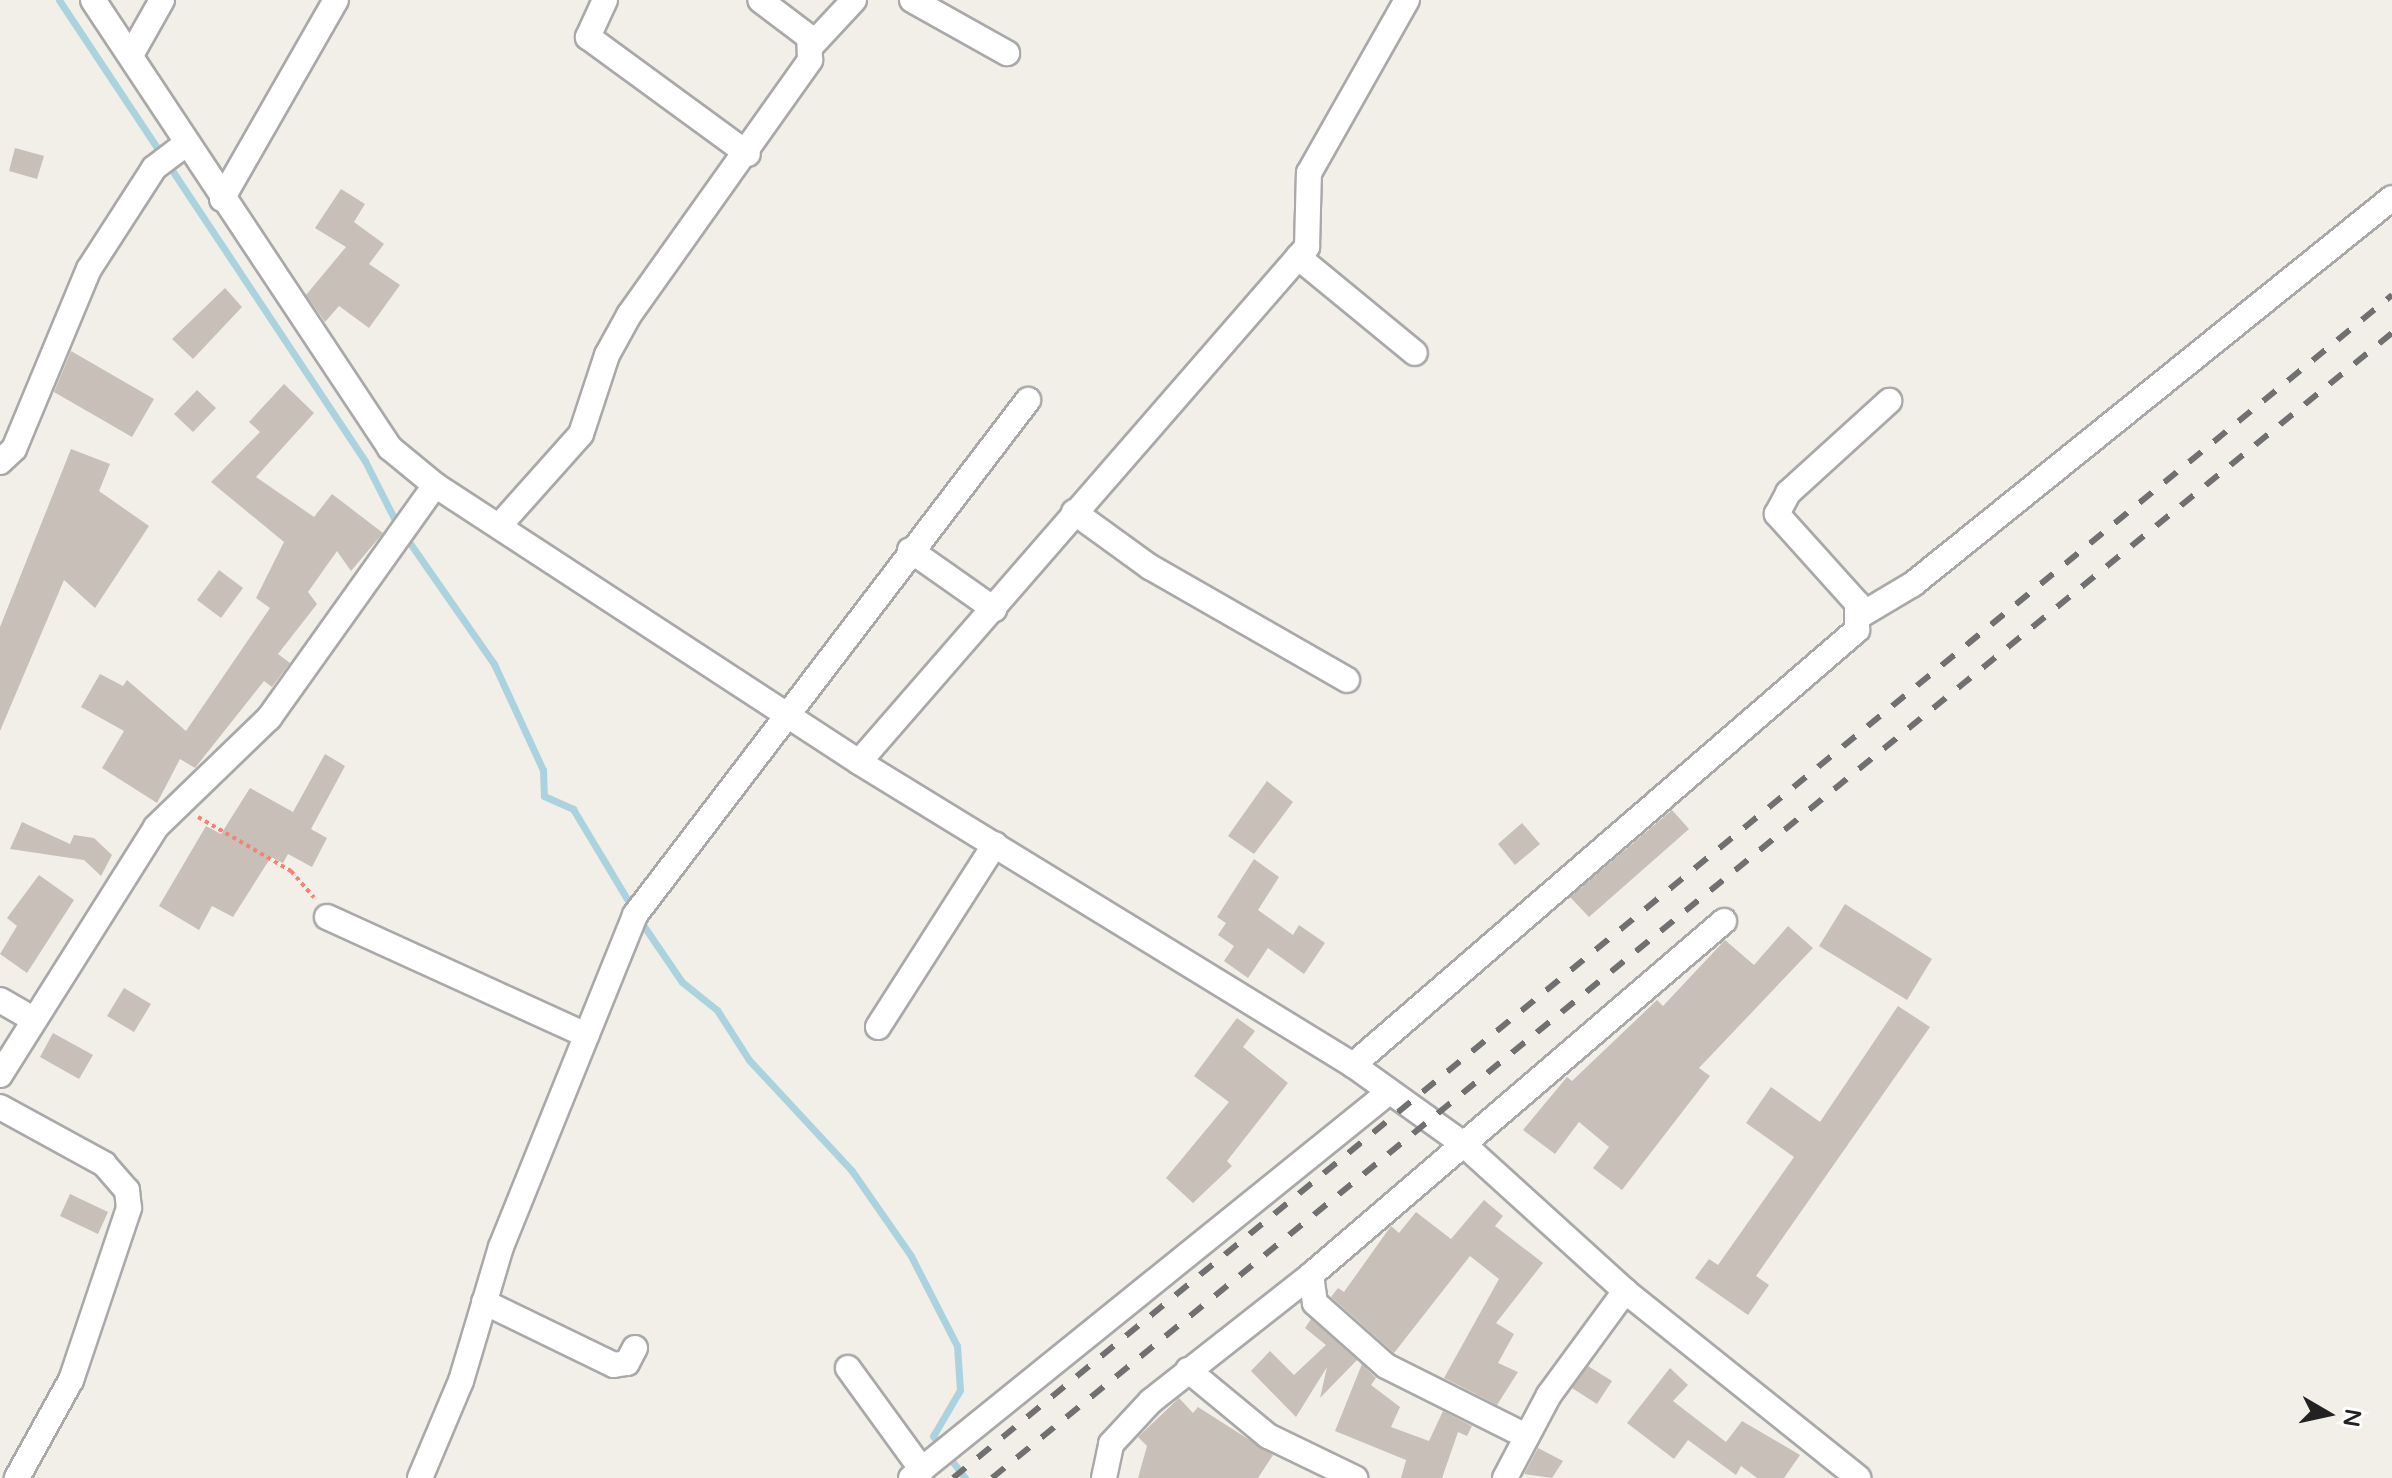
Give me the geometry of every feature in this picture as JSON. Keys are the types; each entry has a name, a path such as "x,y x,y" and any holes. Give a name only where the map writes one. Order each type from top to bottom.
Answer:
{"street":[{"path":"93,0 131,55 182,148 222,199 390,448 435,485 859,762 1353,1065 1462,1143 1625,1291 1858,1478"},
{"path":"131,55 162,0"},
{"path":"222,199 336,0"},
{"path":"605,0 588,37 748,154"},
{"path":"760,0 813,44"},
{"path":"499,526 581,434 607,355 629,315 748,154 810,60 813,44 854,0"},
{"path":"912,0 1007,53"},
{"path":"859,762 1298,257 1311,231 1309,173 1407,0"},
{"path":"0,462 14,449 89,269 154,168 182,148"},
{"path":"1353,1065 1857,630 1861,615 1894,599 2392,198"},
{"path":"1298,257 1415,353"},
{"path":"420,1478 484,1302 635,915 910,550 1028,400"},
{"path":"1861,615 1777,514 1788,493 1889,401"},
{"path":"0,1075 124,871 178,806 269,718 435,485"},
{"path":"1074,512 1150,567 1347,680"},
{"path":"910,550 994,609"},
{"path":"878,1027 995,844"},
{"path":"327,917 586,1035"},
{"path":"1104,1478 1111,1444 1188,1370 1311,1275 1724,921"},
{"path":"0,1000 34,1020"},
{"path":"848,1368 921,1470 1389,1092"},
{"path":"0,1107 104,1164 127,1190 129,1208 71,1380 17,1478"},
{"path":"1311,1275 1315,1303 1386,1366 1526,1436"},
{"path":"1505,1478 1526,1436 1625,1291"},
{"path":"484,1302 614,1365 627,1363 635,1348"},
{"path":"1188,1370 1268,1436 1355,1478"}],"path":[{"path":"178,806 291,871 327,917"}],"building":[{"path":"15,148 44,156 37,179 9,171"},
{"path":"341,189 365,204 354,222 384,244 369,264 400,285 369,328 339,306 325,322 306,295 346,247 315,228"},
{"path":"225,288 242,307 193,359 172,339"},
{"path":"71,351 154,399 132,437 54,392"},
{"path":"284,384 314,413 256,477 314,517 332,494 383,533 351,571 337,551 308,592 317,604 278,654 290,663 272,687 264,681 195,768 180,759 157,803 102,768 124,731 81,707 100,674 123,686 127,680 186,731 270,608 256,598 284,542 211,482 260,432 249,422"},
{"path":"197,390 216,408 193,432 174,414"},
{"path":"71,449 110,464 99,491 149,526 95,608 64,580 0,731 0,627"},
{"path":"219,570 243,588 221,618 197,600"},
{"path":"325,754 345,766 311,829 327,838 312,867 288,854 283,863 271,857 233,917 212,906 199,930 159,906 206,826 221,834 250,788 293,812"},
{"path":"1267,781 1293,802 1254,854 1228,836"},
{"path":"1672,810 1689,829 1589,917 1570,897"},
{"path":"22,822 70,844 74,835 94,838 112,855 101,876 84,860 10,849"},
{"path":"1522,823 1540,844 1515,865 1498,844"},
{"path":"1254,859 1279,877 1258,910 1293,935 1299,925 1325,943 1304,974 1268,948 1248,978 1224,961 1234,946 1218,935 1226,923 1217,917"},
{"path":"39,875 74,900 27,973 0,954 17,926 7,918"},
{"path":"1845,904 1932,959 1907,1000 1819,946"},
{"path":"1788,926 1813,948 1699,1068 1710,1076 1622,1190 1593,1168 1609,1147 1579,1122 1555,1154 1523,1130 1567,1077 1572,1081 1657,1000 1663,1006 1725,940 1754,965"},
{"path":"124,988 151,1004 134,1032 107,1016"},
{"path":"1898,1006 1930,1027 1756,1276 1769,1285 1748,1315 1695,1278 1709,1259 1718,1265 1794,1157 1746,1123 1771,1087 1820,1122"},
{"path":"1237,1018 1255,1031 1243,1047 1288,1083 1227,1161 1232,1166 1193,1203 1166,1178 1229,1102 1194,1076"},
{"path":"53,1033 93,1055 79,1079 40,1057"},
{"path":"70,1194 108,1212 98,1234 60,1216"},
{"path":"1484,1200 1503,1216 1495,1226 1543,1263 1496,1323 1514,1334 1498,1363 1518,1372 1497,1405 1444,1378 1499,1279 1470,1256 1394,1353 1331,1297 1338,1288 1344,1292 1391,1226 1399,1233 1416,1212 1451,1239"},
{"path":"1311,1319 1357,1360 1320,1398 1327,1367 1296,1417 1251,1371 1270,1351 1294,1375 1326,1345 1305,1328"},
{"path":"1362,1364 1376,1378 1371,1385 1400,1407 1391,1427 1429,1441 1443,1411 1472,1426 1467,1436 1458,1432 1442,1478 1401,1478 1406,1460 1335,1431"},
{"path":"1588,1366 1612,1381 1597,1404 1572,1388"},
{"path":"1670,1368 1688,1385 1673,1401 1726,1442 1742,1421 1800,1455 1784,1478 1757,1478 1741,1466 1736,1475 1688,1440 1674,1459 1627,1423"},
{"path":"1179,1398 1193,1413 1198,1407 1273,1455 1258,1478 1138,1478 1147,1446 1138,1437"},
{"path":"1538,1448 1563,1461 1552,1478 1524,1474"}],"waterway":[{"path":"59,0 365,461 398,526"},
{"path":"405,536 494,664 543,770 544,796 573,809 633,909"},
{"path":"639,919 682,982 717,1010 749,1060 852,1171 911,1256 957,1346 960,1390 933,1436 965,1478"}],"railway":[{"path":"953,1478 2392,295"},
{"path":"992,1478 2392,333"}]}
